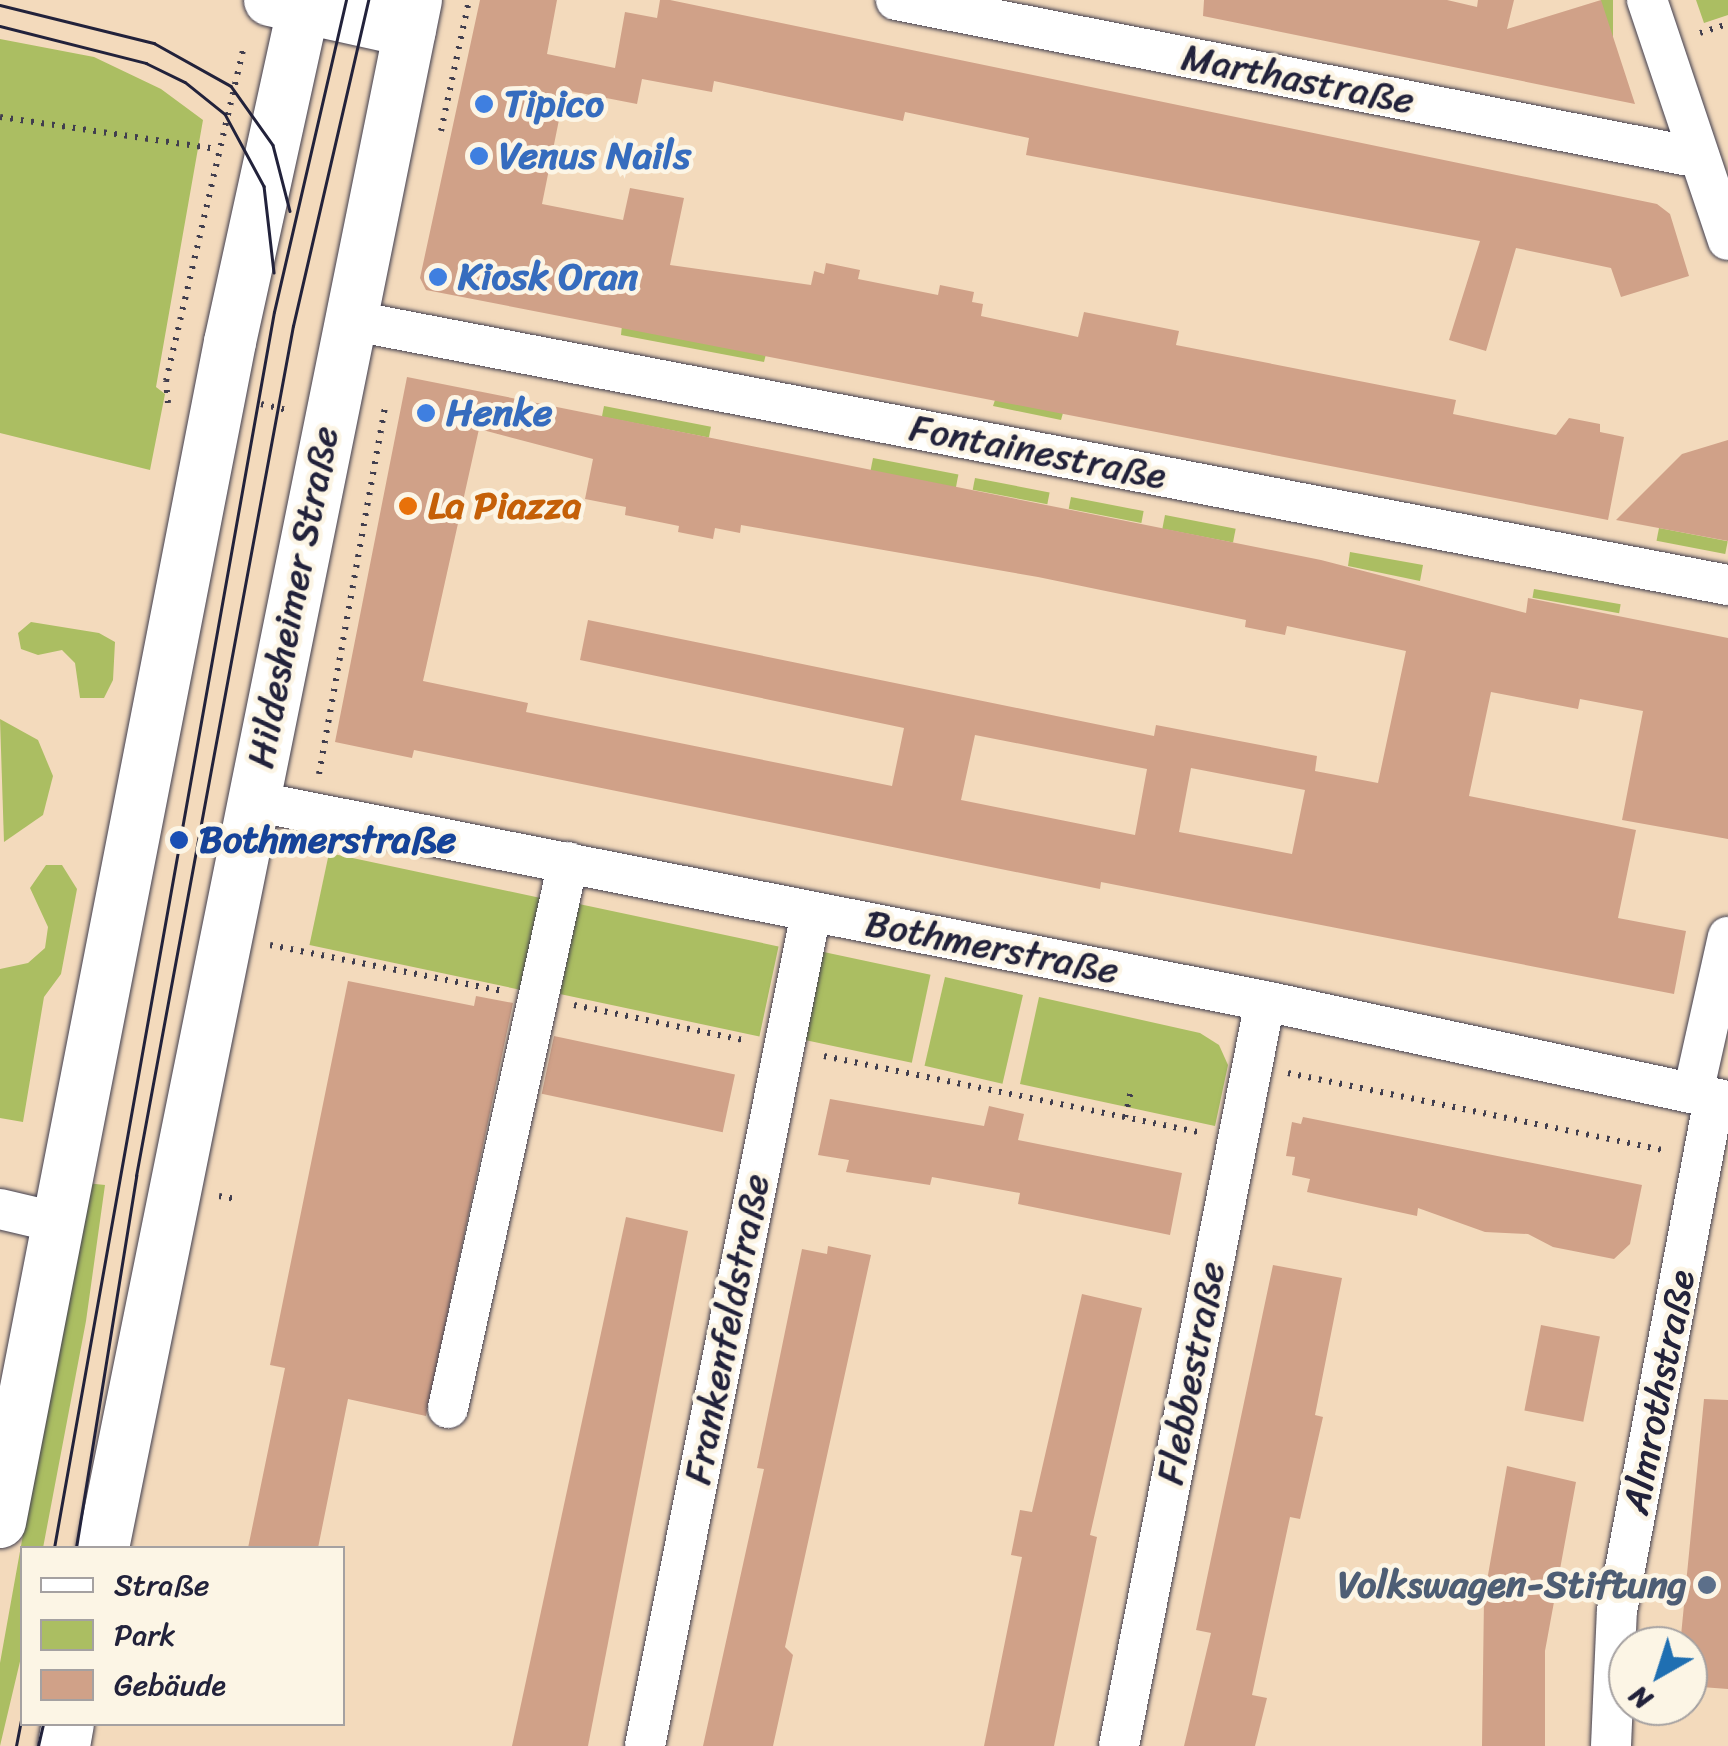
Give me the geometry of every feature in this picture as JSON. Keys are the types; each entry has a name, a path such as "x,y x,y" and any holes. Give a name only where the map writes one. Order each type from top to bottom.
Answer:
{"main road":[{"path":"0,1522 15,1374 59,1223 230,342 281,10 413,16"},
{"name":"Hildesheimer Straße","path":"102,1546 413,16"}],"street":[{"name":"Marthastraße","path":"896,0 1699,158"},
{"path":"1647,0 1728,240"},
{"name":"Fontainestraße","path":"349,320 1728,584"},
{"name":"Bothmerstraße","path":"254,800 1265,1001 1712,1097"},
{"path":"448,1408 568,862"},
{"name":"Frankenfeldstraße","path":"646,1746 811,912"},
{"name":"Almrothstraße","path":"1611,1746 1618,1611 1703,1158 1728,937"},
{"name":"Flebbestraße","path":"1119,1746 1265,1001"},
{"path":"0,1209 59,1223"}],"path":[{"path":"439,140 468,0"},
{"path":"0,117 217,150 281,10"},
{"path":"1699,34 1728,24"},
{"path":"311,811 399,330"},
{"path":"1252,1066 1703,1158"},
{"path":"1124,1117 1132,1087"}],"green space":[{"path":"1601,0 1613,0 1613,62 1601,62"},
{"path":"1696,0 1728,0 1728,15 1704,23"},
{"path":"0,39 94,57 161,89 203,120 156,387 165,394 150,470 0,433"},
{"path":"622,325 766,354 764,362 621,335"},
{"path":"996,397 1063,413 1061,420 993,406"},
{"path":"604,406 711,427 709,438 602,417"},
{"path":"873,458 958,475 956,488 870,472"},
{"path":"975,478 1050,493 1047,504 973,490"},
{"path":"1071,497 1144,511 1141,523 1069,509"},
{"path":"1165,515 1236,529 1233,542 1162,529"},
{"path":"1659,528 1728,541 1725,554 1657,541"},
{"path":"1350,552 1423,565 1420,581 1348,566"},
{"path":"1534,589 1621,604 1619,613 1532,598"},
{"path":"31,622 99,633 115,642 113,680 104,698 80,698 75,663 62,650 38,655 21,649 18,633"},
{"path":"0,719 38,740 53,776 43,815 4,842"},
{"path":"329,853 544,899 525,991 309,945"},
{"path":"46,865 62,865 77,889 61,974 44,997 23,1122 0,1118 0,969 28,963 45,948 48,927 30,888"},
{"path":"579,904 779,946 759,1036 560,994"},
{"path":"819,951 931,975 912,1063 800,1039"},
{"path":"945,977 1023,995 1002,1084 925,1066"},
{"path":"1039,997 1200,1033 1219,1045 1228,1065 1215,1126 1020,1084"},
{"path":"86,1183 105,1185 86,1321 43,1546 21,1546"},
{"path":"20,1551 20,1661 0,1746 0,1663"}],"building":[{"path":"480,0 557,0 547,54 615,68 625,12 657,18 660,0 670,0 1657,204 1670,214 1689,276 1621,297 1611,268 1516,248 1486,351 1449,340 1480,241 1026,155 1029,138 905,112 903,121 714,81 712,92 642,79 637,104 565,90 542,204 623,220 630,188 684,198 670,265 811,285 814,271 824,274 826,263 860,270 858,279 938,295 940,285 974,292 972,302 983,304 981,316 1078,337 1084,312 1179,331 1176,345 1456,400 1453,414 1556,435 1569,418 1600,424 1600,432 1624,437 1608,520 426,290 420,278"},
{"path":"1204,0 1447,0 1477,7 1478,0 1514,0 1507,29 1601,0 1635,104 1203,16"},
{"path":"407,377 1321,560 1526,613 1528,598 1728,638 1728,839 1622,820 1643,711 1580,699 1578,709 1491,692 1469,796 1636,830 1618,918 1686,931 1674,994 1101,882 1100,889 414,750 412,758 335,742","holes":["479,429 593,459 585,499 626,507 625,515 679,526 678,532 713,539 715,528 740,533 741,525 1038,577 1246,620 1245,627 1285,635 1287,626 1406,651 1378,783 1315,771 1317,756 1156,725 1154,736 588,620 580,660 904,728 892,786 526,712 528,703 423,681","975,735 1147,769 1135,835 961,800","1191,768 1305,790 1292,854 1179,832"]},
{"path":"1728,440 1728,541 1616,520 1682,454"},
{"path":"348,981 474,1006 476,996 513,1003 426,1416 348,1399 318,1546 248,1546 285,1368 270,1365"},
{"path":"554,1036 735,1074 723,1132 542,1094"},
{"path":"830,1099 984,1126 989,1106 1024,1114 1018,1140 1182,1173 1170,1235 1018,1204 1020,1193 932,1177 930,1185 846,1172 849,1160 818,1155"},
{"path":"1303,1117 1642,1185 1630,1244 1614,1259 1553,1247 1528,1234 1485,1232 1418,1208 1417,1216 1307,1192 1310,1179 1292,1175 1295,1157 1286,1156 1292,1122 1301,1124"},
{"path":"626,1217 688,1231 588,1746 512,1746"},
{"path":"828,1246 871,1255 785,1647 793,1655 773,1746 703,1746 764,1469 757,1468 802,1249 827,1254"},
{"path":"1273,1265 1342,1278 1315,1415 1323,1417 1300,1519 1290,1517 1252,1695 1267,1698 1255,1746 1184,1746 1211,1633 1196,1630"},
{"path":"1082,1294 1142,1308 1090,1535 1097,1537 1054,1746 984,1746 1022,1557 1011,1555 1020,1510 1032,1512"},
{"path":"1541,1325 1600,1336 1583,1422 1524,1410"},
{"name":"Volkswagen-Stiftung","path":"1704,1399 1728,1400 1728,1689 1708,1688 1708,1626 1682,1626"},
{"path":"1507,1466 1576,1482 1545,1651 1545,1746 1482,1746 1484,1598"}],"tram line":[{"path":"54,1546 274,312 346,0"},
{"path":"76,1546 136,1176 293,326 368,0"},
{"path":"0,5 154,43 231,86 273,145 290,211"},
{"path":"0,26 146,63 185,82 225,114 264,186 274,272"},
{"path":"16,1746 20,1725"},
{"path":"38,1746 43,1726"}],"place":[{"name":"Tipico","path":"484,104"},
{"name":"Venus Nails","path":"479,156"},
{"name":"Kiosk Oran","path":"438,277"},
{"name":"Henke","path":"426,413"},
{"name":"La Piazza","path":"408,506"},
{"name":"Bothmerstraße","path":"179,840"},
{"name":"Volkswagen-Stiftung","path":"1707,1585"}]}
